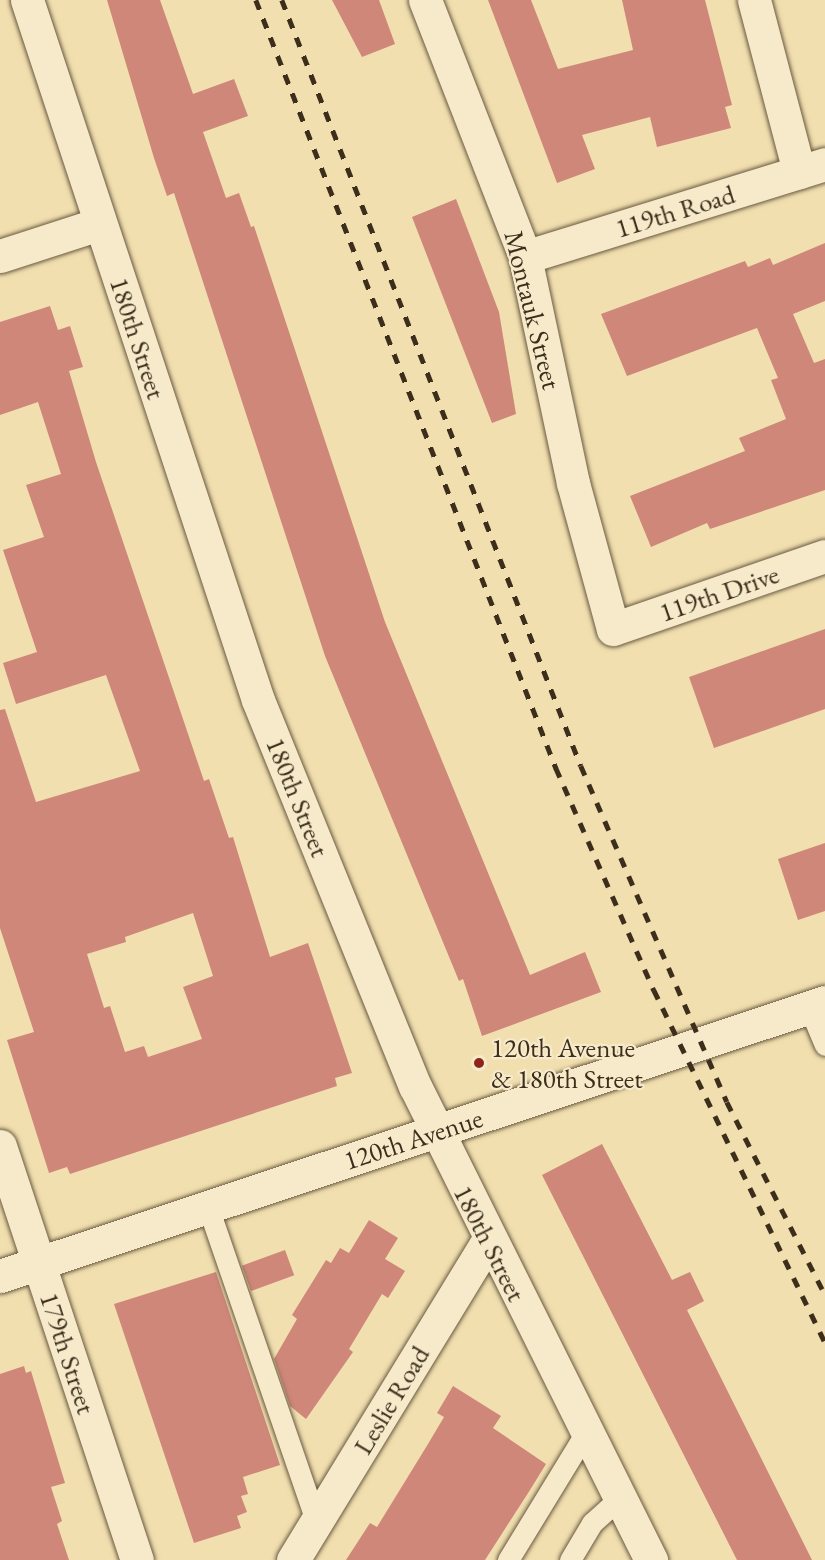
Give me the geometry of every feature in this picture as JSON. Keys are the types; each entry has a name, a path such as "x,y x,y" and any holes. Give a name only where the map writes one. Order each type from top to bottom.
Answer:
{"street":[{"name":"180th Street","path":"27,0 99,224 258,699 436,1131 651,1560"},
{"name":"Montauk Street","path":"425,0 525,257 573,483 612,629"},
{"path":"754,0 812,168"},
{"name":"119th Road","path":"525,257 812,168"},
{"path":"0,256 99,224"},
{"name":"119th Drive","path":"612,629 825,556"},
{"name":"120th Avenue","path":"0,1276 817,1004"},
{"name":"179th Street","path":"0,1146 137,1560"},
{"name":"Leslie Road","path":"293,1560 489,1239"}],"lane":[{"path":"817,1004 825,1046"},
{"path":"208,1207 316,1521"},
{"path":"508,1560 586,1432"},
{"path":"570,1560 592,1523 620,1498"}],"building":[{"path":"107,0 160,0 193,94 234,79 248,116 203,132 226,198 239,193 251,227 254,226 385,622 530,975 585,952 601,992 482,1036 463,979 459,981 325,656 174,193 167,196 154,158"},
{"path":"332,0 379,0 395,44 362,57"},
{"path":"488,0 531,0 558,69 633,50 622,0 705,0 732,105 725,107 731,128 657,147 650,117 582,135 595,169 557,183"},
{"path":"456,199 499,312 516,414 492,423 412,217"},
{"path":"825,243 825,301 793,314 814,363 825,359 825,490 710,529 707,523 651,547 630,496 745,451 739,438 786,419 771,380 778,378 757,328 627,376 601,314 745,261 748,267 770,258 773,265"},
{"path":"50,306 58,330 70,326 83,367 69,371 96,462 204,781 209,779 229,838 233,837 270,957 308,943 352,1073 335,1078 337,1086 70,1174 67,1167 49,1173 7,1040 34,1032 0,928 0,710 5,709 36,802 140,771 106,675 16,704 3,663 37,652 3,550 44,537 26,485 61,474 38,402 0,415 0,322","holes":["193,913 213,976 183,987 202,1039 148,1057 144,1046 125,1052 110,1006 104,1008 87,954 126,942 125,937"]},
{"path":"825,629 825,709 714,748 689,677"},
{"path":"825,843 825,911 798,920 778,859"},
{"path":"602,1144 672,1280 690,1272 704,1301 687,1310 812,1560 737,1560 542,1175"},
{"path":"369,1220 398,1238 385,1259 405,1271 388,1298 382,1294 349,1349 353,1352 306,1419 290,1406 274,1359 297,1319 292,1315 326,1260 331,1263 340,1248 349,1253"},
{"path":"285,1250 294,1275 251,1291 242,1266"},
{"path":"216,1272 280,1465 243,1477 248,1494 241,1496 247,1512 237,1516 241,1528 194,1543 114,1304"},
{"path":"24,1366 26,1373 31,1371 65,1483 51,1487 62,1521 57,1524 69,1560 0,1560 0,1374"},
{"path":"453,1386 501,1416 493,1428 546,1464 485,1560 346,1560 370,1523 377,1527 444,1417 437,1413"}],"railway":[{"path":"256,0 556,768 654,990 825,1342"},
{"path":"282,0 581,766 727,1102 825,1294"}],"place":[{"name":"120th Avenue & 180th Street","path":"479,1063"}]}
